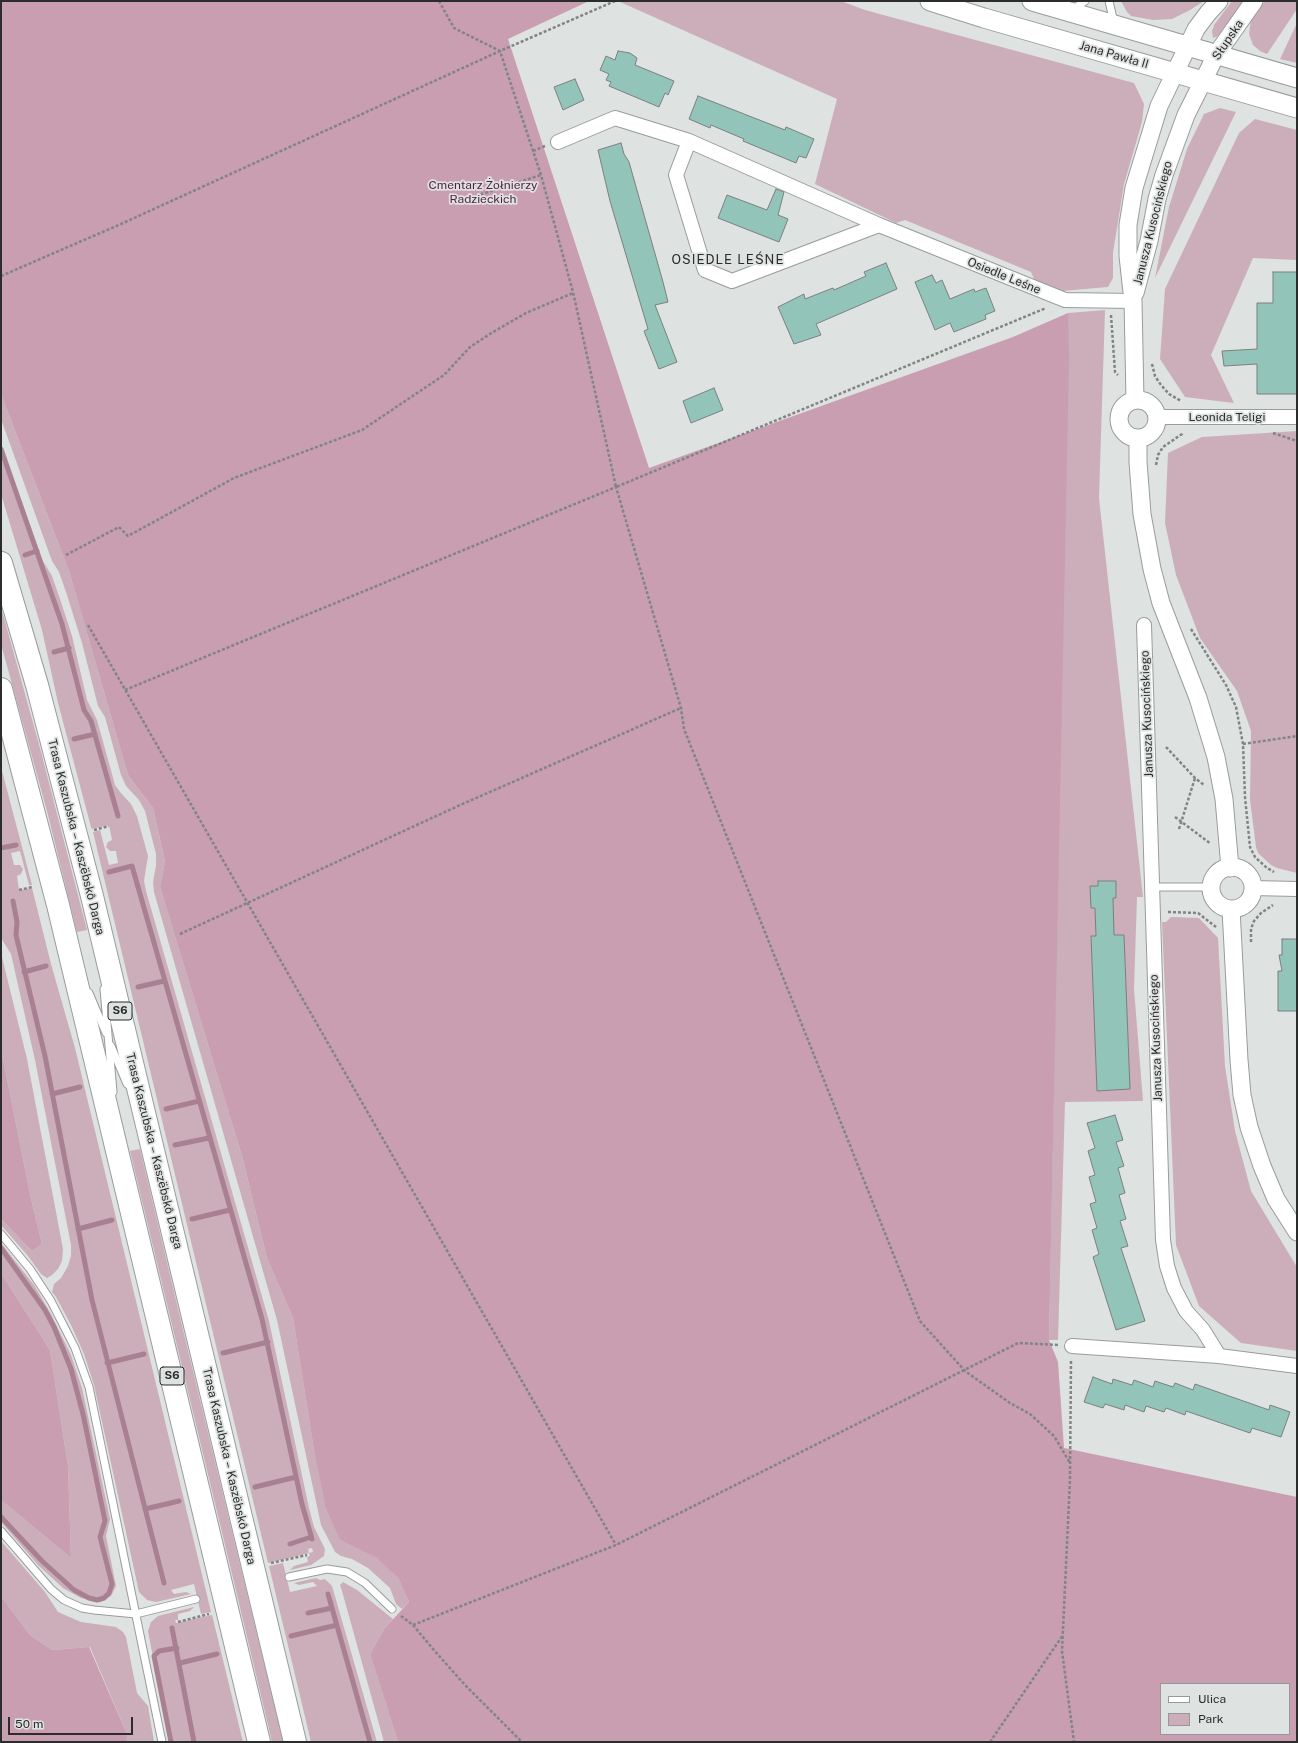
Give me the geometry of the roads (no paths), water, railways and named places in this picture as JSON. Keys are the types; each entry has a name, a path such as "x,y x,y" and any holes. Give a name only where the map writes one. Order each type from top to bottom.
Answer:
{"highway":[{"name":"Trasa Kaszubska – Kaszëbskô Darga","path":"1,563 37,685 99,927 296,1742"},
{"name":"S6","path":"1,689 65,935 260,1742"}],"main road":[{"name":"Jana Pawła II","path":"930,1 984,18 1297,108"},
{"path":"1032,1 1297,78"}],"street":[{"path":"1176,72 1201,21 1219,1"},
{"name":"Słupska","path":"1203,80 1216,55 1254,1"},
{"name":"Janusza Kusocińskiego","path":"1135,400 1133,301 1128,256 1128,225 1134,188 1154,121 1176,72"},
{"name":"Janusza Kusocińskiego","path":"1133,301 1149,241 1157,199 1164,175 1186,115 1203,80"},
{"name":"Osiedle Leśne","path":"558,142 615,118 689,141 879,226 1065,300 1133,301"},
{"path":"689,141 676,175 705,270 732,281 879,226"},
{"path":"1135,400 1143,400 1150,403 1156,409 1158,417 1157,425 1152,432 1146,437 1138,438 1130,436 1124,431 1120,424 1119,416 1122,409 1128,403 1135,400"},
{"name":"Leonida Teligi","path":"1158,417 1297,417"},
{"path":"1138,438 1138,462 1142,514 1152,569 1161,603 1198,698 1216,758 1224,799 1230,868"},
{"name":"Janusza Kusocińskiego","path":"1144,625 1162,1240 1167,1266 1174,1288 1186,1311 1204,1330 1219,1356"},
{"path":"1230,868 1237,868 1243,871 1248,876 1252,888 1248,901 1238,908 1231,909 1219,905 1212,894 1211,887 1215,876 1219,872 1230,868"},
{"path":"1252,888 1297,889"},
{"path":"1231,909 1242,1095 1249,1127 1262,1166 1274,1192 1297,1232"},
{"path":"1072,1346 1219,1356 1297,1366"}],"lane":[{"path":"1070,12 1085,1"},
{"path":"1109,1 1115,26"},
{"path":"1152,887 1211,887"},
{"path":"99,927 118,1152"},
{"path":"65,935 152,1144"},
{"path":"1,1234 30,1269 52,1301 69,1335 80,1362 96,1417 162,1742"},
{"path":"1,1531 51,1589 64,1600 88,1609 136,1614 196,1600"},
{"path":"289,1577 327,1569 346,1572 365,1583 392,1609"}],"waterway":[{"path":"1,449 62,624 84,710 91,721 118,816"},
{"path":"25,555 37,551"},
{"path":"54,652 69,648"},
{"path":"74,739 95,734"},
{"path":"1,848 16,845"},
{"path":"132,866 262,1319 302,1504 312,1539"},
{"path":"109,872 132,866"},
{"path":"13,901 17,922 16,935 45,1056 92,1300 164,1583"},
{"path":"24,972 46,966"},
{"path":"138,987 164,981"},
{"path":"52,1094 80,1087"},
{"path":"166,1109 199,1101"},
{"path":"175,1145 209,1138"},
{"path":"192,1219 230,1210"},
{"path":"78,1229 112,1220"},
{"path":"1,1248 45,1310 54,1327 71,1369 83,1414 105,1521 100,1537 112,1584 109,1593 104,1598 97,1600 89,1598 74,1590 42,1561 1,1517"},
{"path":"223,1353 268,1342"},
{"path":"107,1363 144,1354"},
{"path":"255,1487 296,1477"},
{"path":"145,1509 179,1501"},
{"path":"290,1544 311,1537"},
{"path":"328,1594 370,1742"},
{"path":"308,1613 332,1608"},
{"path":"291,1636 337,1625"},
{"path":"172,1628 194,1742"},
{"path":"171,1742 154,1656 159,1651 177,1648"},
{"path":"180,1663 217,1654"}],"district":[{"name":"OSIEDLE LEŚNE","path":"728,260"}],"park label":[{"name":"Cmentarz Żołnierzy Radzieckich","path":"483,192"}]}
